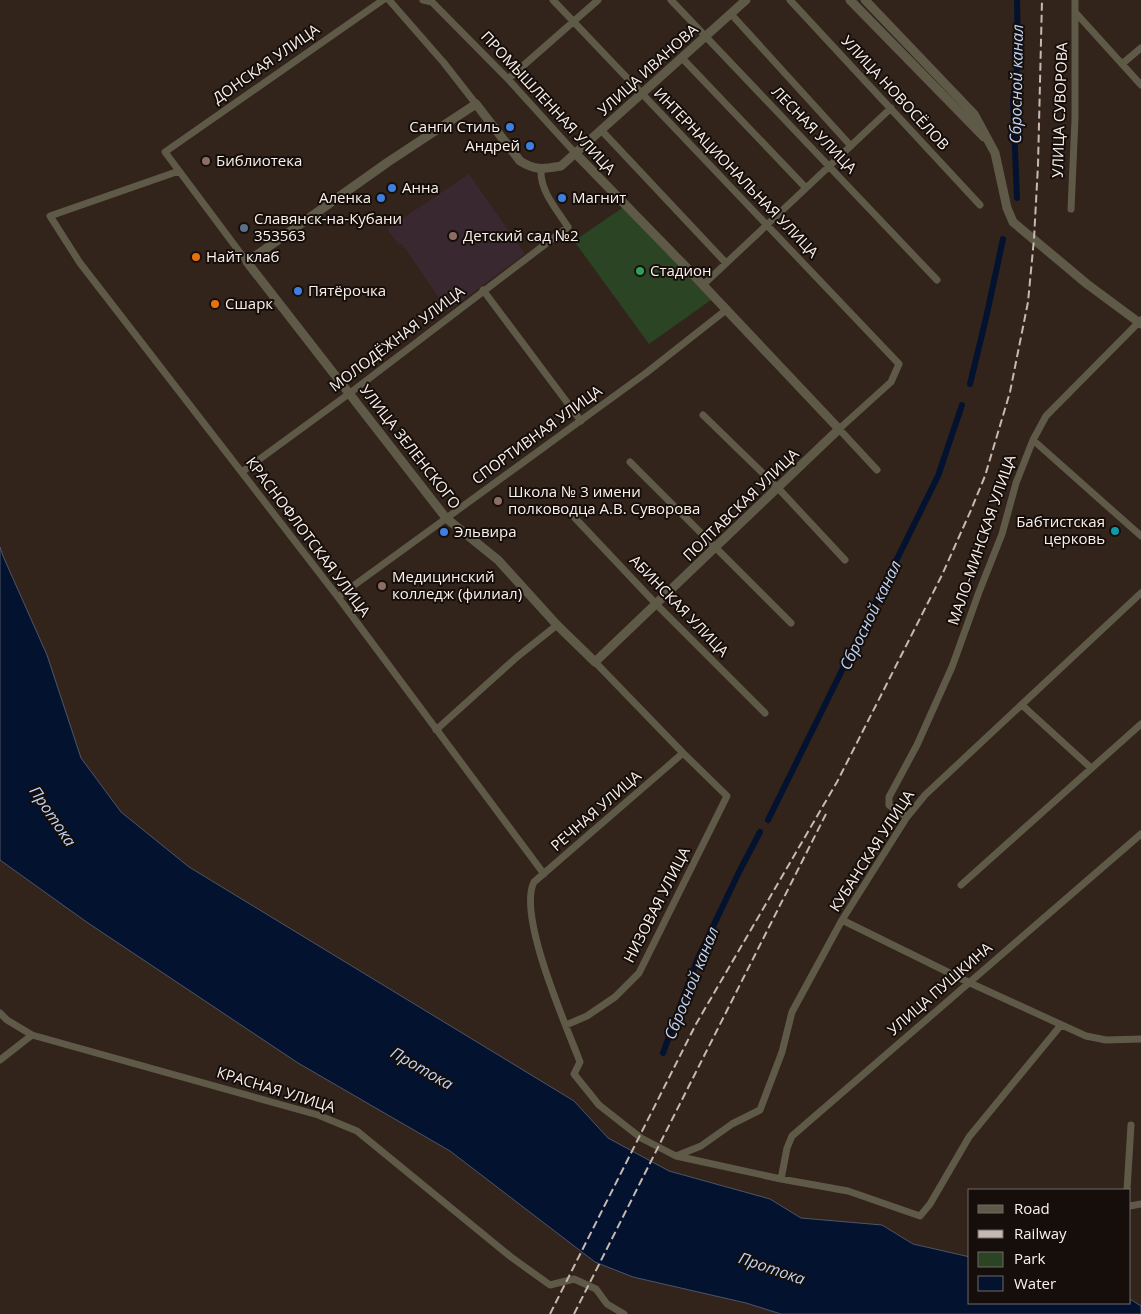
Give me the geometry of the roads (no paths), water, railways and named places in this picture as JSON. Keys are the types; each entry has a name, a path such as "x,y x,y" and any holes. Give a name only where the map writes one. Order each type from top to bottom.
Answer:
{"street":[{"name":"ДОНСКАЯ УЛИЦА","path":"165,152 383,0"},
{"path":"389,0 444,63 520,162 541,170"},
{"name":"ПРОМЫШЛЕННАЯ УЛИЦА","path":"423,0 432,2 508,79 576,154 878,470"},
{"name":"ИНТЕРНАЦИОНАЛЬНАЯ УЛИЦА","path":"553,0 899,364"},
{"path":"508,79 598,0"},
{"name":"ЛЕСНАЯ УЛИЦА","path":"671,0 937,280"},
{"name":"УЛИЦА ИВАНОВА","path":"541,170 561,166 576,154 746,0"},
{"name":"УЛИЦА НОВОСЁЛОВ","path":"790,0 980,206"},
{"path":"850,0 967,121 990,142"},
{"path":"865,0 974,114 995,153 1007,208 1013,222 1087,284 1140,322"},
{"name":"УЛИЦА СУВОРОВА","path":"1071,209 1075,119 1075,0"},
{"path":"1075,12 1141,85"},
{"path":"731,14 851,146"},
{"path":"1122,64 1141,48"},
{"path":"682,58 806,188"},
{"path":"247,262 388,162 476,104"},
{"path":"703,285 891,108"},
{"path":"967,121 974,122 974,114"},
{"path":"602,131 726,263"},
{"name":"УЛИЦА ЗЕЛЕНСКОГО","path":"165,152 247,262 350,392 446,518 498,560 557,625 727,796"},
{"name":"КРАСНОФЛОТСКАЯ УЛИЦА","path":"179,170 50,216 80,263 338,598 544,874"},
{"name":"МОЛОДЁЖНАЯ УЛИЦА","path":"242,472 568,227 540,180 541,170"},
{"path":"483,290 581,421"},
{"name":"СПОРТИВНАЯ УЛИЦА","path":"338,598 646,373 726,310"},
{"name":"МАЛО-МИНСКАЯ УЛИЦА","path":"907,817 889,805 889,797 917,745 952,667 1002,534 1016,483 1033,440 1046,416 1140,322"},
{"name":"ПОЛТАВСКАЯ УЛИЦА","path":"595,662 657,605 839,429 891,382 899,364"},
{"path":"703,415 778,488 845,560"},
{"path":"1033,440 1141,536"},
{"path":"630,462 791,623"},
{"name":"АБИНСКАЯ УЛИЦА","path":"574,518 657,605 765,713"},
{"name":"КУБАНСКАЯ УЛИЦА","path":"676,1156 701,1146 732,1124 760,1110 782,1052 792,1012 842,920 907,817 925,795 1141,593"},
{"path":"436,730 517,656 557,625"},
{"path":"1022,705 1092,768"},
{"path":"961,885 1141,724"},
{"name":"РЕЧНАЯ УЛИЦА","path":"566,1025 533,932 530,891 534,882 683,753"},
{"name":"НИЗОВАЯ УЛИЦА","path":"566,1025 587,1016 615,997 639,973 727,796"},
{"name":"УЛИЦА ПУШКИНА","path":"781,1179 787,1148 792,1136 1141,834"},
{"path":"842,920 968,982 1086,1036 1106,1040 1141,1039"},
{"name":"КРАСНАЯ УЛИЦА","path":"0,1013 7,1020 32,1035 318,1115 357,1131 511,1257 550,1285 574,1279 596,1289 606,1304 624,1314"},
{"path":"566,1025 580,1062 574,1074 599,1106 641,1138 676,1156 781,1179 848,1191 920,1216 930,1204 969,1137 1061,1025"},
{"path":"0,1060 32,1035"},
{"path":"1127,1189 1130,1125"}],"water":[{"name":"Протока","path":"0,547 47,655 81,758 121,812 189,867 574,1101 608,1138 669,1171 770,1199 801,1218 882,1225 913,1244 968,1257 968,1304 1131,1304 1131,1300 1141,1306 1141,1314 781,1314 746,1303 633,1277 595,1262 450,1151 298,1063 88,923 0,860"}],"waterway":[{"name":"Сбросной канал","path":"1017,0 1018,58 1013,101 1017,198"},
{"name":"Сбросной канал","path":"970,384 1003,239"},
{"name":"Сбросной канал","path":"768,820 938,476 962,405"},
{"name":"Сбросной канал","path":"663,1053 697,960 760,832"}],"railway":[{"path":"550,1314 696,1024 837,782 942,575 985,476 1010,392 1028,302 1038,165 1042,0"},
{"path":"574,1314 827,812"}],"place":[{"name":"Санги Стиль","path":"510,127"},
{"name":"Андрей","path":"530,146"},
{"name":"Библиотека","path":"206,161"},
{"name":"Анна","path":"392,188"},
{"name":"Аленка","path":"381,198"},
{"name":"Магнит","path":"562,198"},
{"name":"Славянск-на-Кубани 353563","path":"244,228"},
{"name":"Детский сад №2","path":"453,236"},
{"name":"Найт клаб","path":"196,257"},
{"name":"Стадион","path":"640,271"},
{"name":"Пятёрочка","path":"298,291"},
{"name":"Сшарк","path":"215,304"},
{"name":"Школа № 3 имени полководца А.В. Суворова","path":"498,501"},
{"name":"Бабтистская церковь","path":"1115,531"},
{"name":"Эльвира","path":"444,532"},
{"name":"Медицинский колледж (филиал)","path":"382,586"}]}
